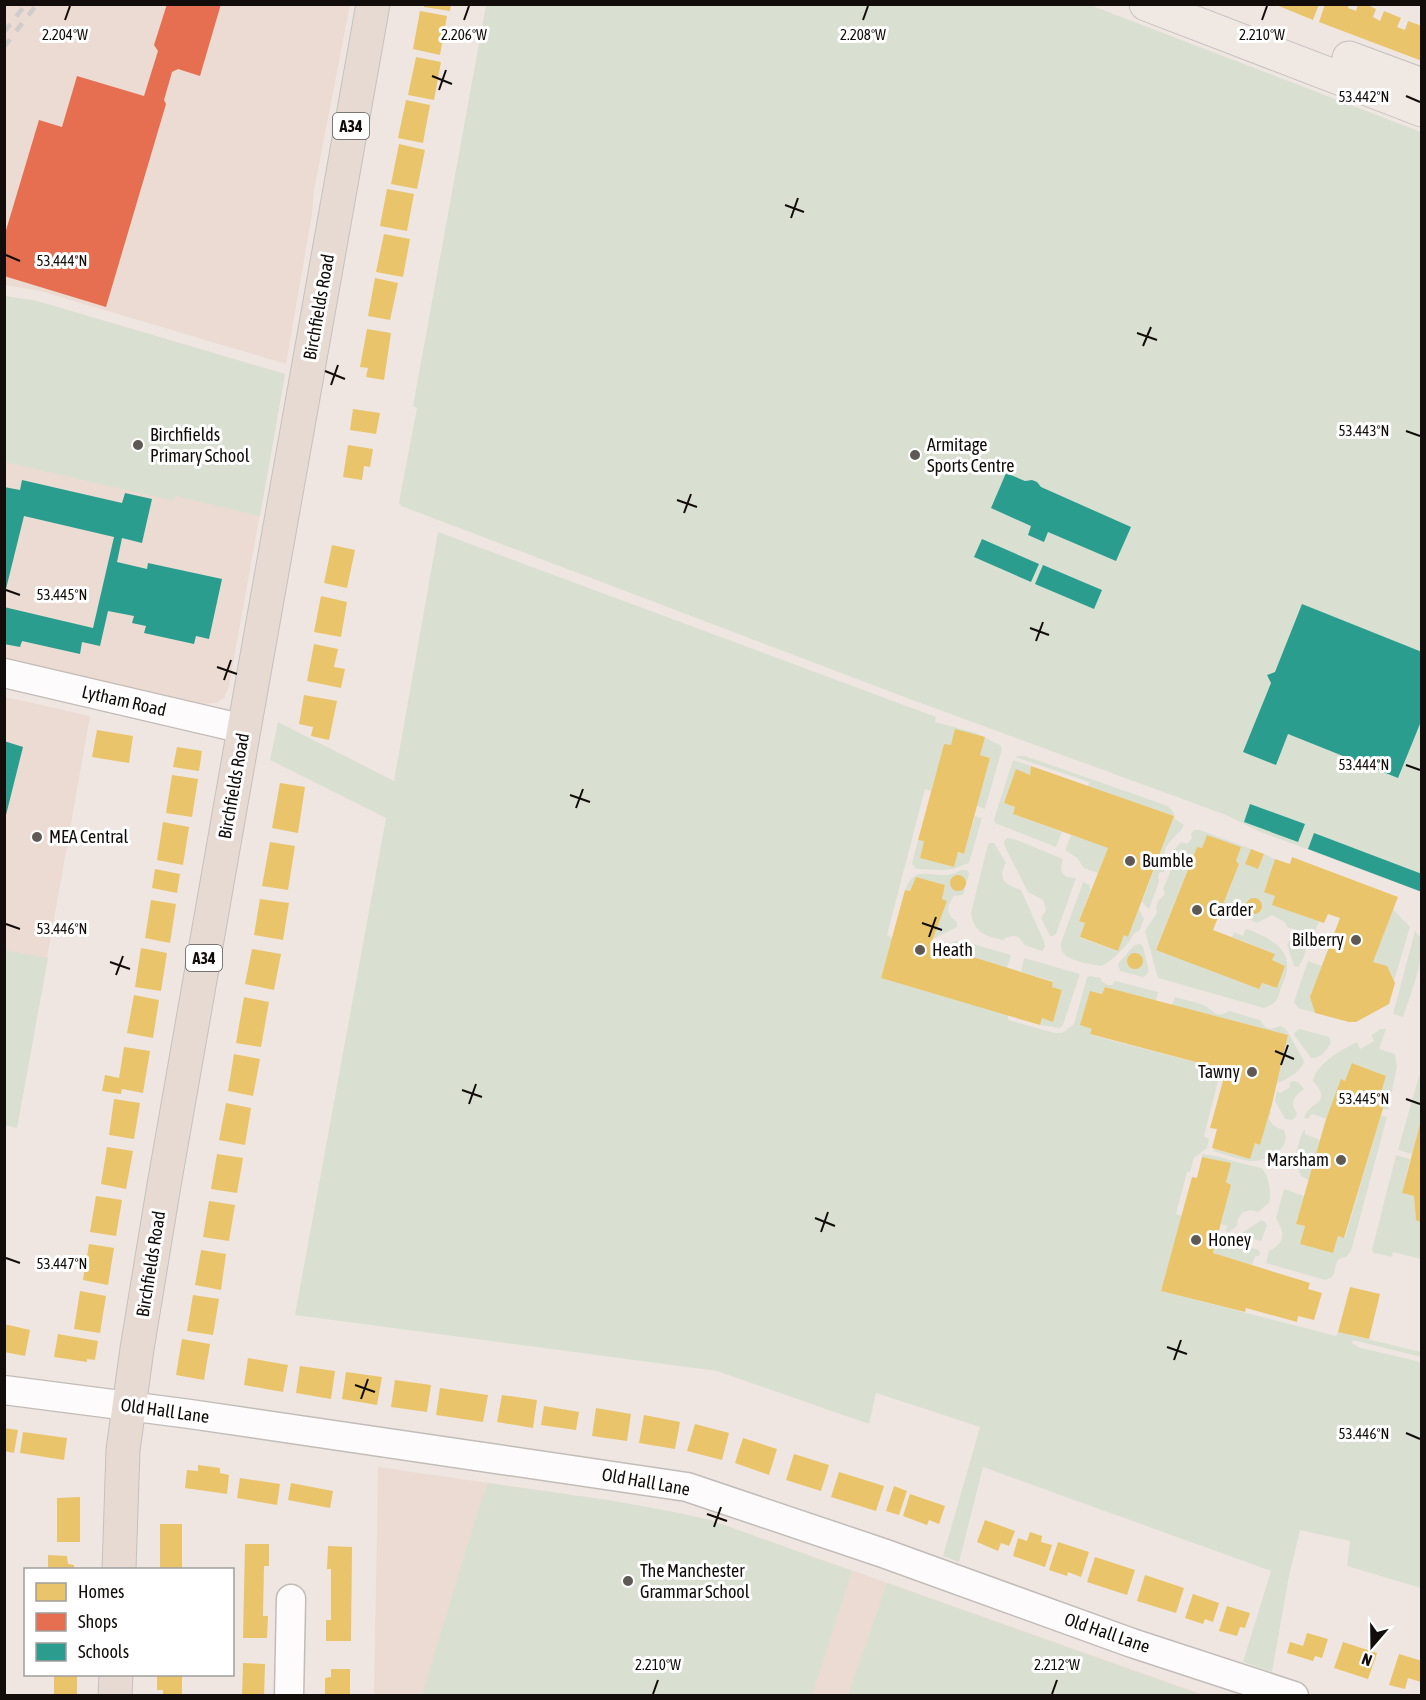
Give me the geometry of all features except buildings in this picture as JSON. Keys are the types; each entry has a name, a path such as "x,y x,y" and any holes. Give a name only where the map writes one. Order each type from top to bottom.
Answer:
{"highway":[{"name":"Birchfields Road","path":"119,1568 122,1461 128,1406 164,1185 373,4"},
{"path":"115,1695 116,1676"}],"main road":[{"path":"1146,4 1422,110"},
{"path":"1208,4 1422,85"}],"street":[{"name":"Lytham Road","path":"4,673 244,729"},
{"name":"Old Hall Lane","path":"4,1390 687,1487 904,1561 1132,1643 1294,1695"},
{"path":"289,1695 291,1599"}],"shaded area":[{"path":"4,5 350,5 314,190 312,214 286,364 40,291 5,285"},
{"name":"Armitage Sports Centre","path":"486,5 1090,5 1421,132 1421,892 1258,831 1226,815 915,701 401,506 399,502 417,408 413,406"},
{"name":"Birchfields Primary School","path":"5,296 37,301 285,374 229,686 224,698 216,703 204,704 5,659"},
{"path":"5,296 37,301 285,374 260,516 175,496 174,501 5,462"},
{"path":"438,532 936,717 935,722 976,733 1000,745 1002,749 985,809 977,806 990,758 944,744 931,791 925,789 887,935 892,938 881,978 1008,1015 1008,1020 1055,1033 1062,1033 1074,1024 1087,977 1101,978 1101,981 1108,985 1112,985 1115,981 1158,992 1156,1001 1105,987 1102,994 1090,992 1081,1025 1092,1029 1091,1035 1221,1069 1204,1136 1209,1139 1207,1148 1194,1158 1190,1172 1187,1172 1176,1214 1182,1216 1161,1291 1336,1336 1338,1332 1421,1352 1421,1357 1353,1340 1352,1344 1421,1362 1421,1588 1347,1566 1350,1541 1300,1530 1289,1576 1272,1672 1243,1662 1271,1571 983,1467 959,1562 943,1556 980,1427 876,1393 869,1424 717,1371 295,1315 386,818 270,760 278,722 394,781"},
{"name":"MEA Central","path":"5,697 90,716 17,1128 5,1125"},
{"path":"1025,756 1168,806 1174,813 1175,819 1184,825 1165,851 1164,872 1160,872 1158,876 1159,882 1149,909 1142,902 1174,816 1088,786 1089,782 1015,757"},
{"path":"1013,760 1031,766 1030,775 1004,803 1015,807 1014,814 1062,832 1056,847 995,823 994,819"},
{"path":"975,816 982,818 969,863 945,870 916,869 912,864 918,840 924,841 920,858 954,867 958,853 964,854"},
{"path":"1194,830 1200,830 1251,849 1245,864 1258,869 1264,854 1275,859 1264,891 1275,896 1273,905 1319,921 1315,932 1307,933 1287,927 1285,922 1272,915 1257,923 1235,913 1236,910 1223,905 1239,864 1236,861 1241,847 1207,835 1202,848 1197,847 1156,949 1259,989 1262,983 1277,988 1285,966 1272,960 1274,953 1232,937 1234,932 1243,936 1247,929 1261,935 1280,948 1287,962 1287,970 1277,999 1264,1008 1158,978 1145,931 1157,913 1158,901 1165,894 1163,889 1170,873 1171,853 1181,842 1187,844"},
{"path":"1071,835 1108,848 1098,873 1084,868 1077,858 1065,850"},
{"path":"1007,838 1063,859 1061,868 1063,873 1068,877 1076,878 1056,934 1053,936 1050,936 1041,918 1046,910 1043,900 1028,892 1005,847 1004,842"},
{"path":"989,843 994,843 1006,863 1002,873 1004,881 1021,890 1044,941 1045,947 1042,951 1024,945 1015,936 1003,940 986,935 972,920 971,913"},
{"path":"967,870 969,874 963,895 954,896 949,907 949,913 957,922 957,927 933,939 946,901 942,899 945,885 916,877 910,891 905,890 913,877 917,875 947,875"},
{"path":"1083,882 1090,885 1091,889 1079,921 1085,923 1080,938 1118,951 1124,935 1128,937 1139,909 1144,919 1139,931 1129,942 1112,959 1101,966 1075,960 1064,954 1061,949 1061,943"},
{"path":"1393,909 1410,927 1394,981 1387,966 1373,962"},
{"path":"1415,931 1421,938 1421,955 1403,1017 1393,1014"},
{"path":"1295,937 1304,940 1306,947 1298,967 1294,966 1287,944"},
{"path":"956,941 1011,955 1007,968 942,947"},
{"path":"1140,944 1143,947 1149,971 1143,977 1120,971 1118,964 1134,945"},
{"path":"5,950 48,958 17,1128 5,1125"},
{"path":"1024,958 1080,974 1063,1025 1059,1028 1040,1025 1042,1018 1053,1021 1062,990 1052,987 1053,981 1021,972"},
{"path":"1308,961 1322,966 1310,997 1315,1013 1298,1008 1294,1002"},
{"path":"1175,997 1196,1002 1218,1014 1229,1011 1260,1020 1265,1027 1271,1029 1280,1026 1286,1029 1304,1061 1303,1065 1294,1075 1277,1083 1288,1035 1172,1005"},
{"path":"1300,1029 1329,1037 1331,1042 1320,1056 1311,1058 1294,1035"},
{"path":"1381,1029 1386,1029 1379,1049 1395,1054 1397,1067 1388,1110 1383,1109 1387,1095 1381,1093 1386,1076 1353,1063 1345,1081 1341,1080 1326,1119 1312,1114 1308,1119 1304,1118 1310,1108 1321,1098 1319,1088 1313,1081 1324,1063 1357,1042 1360,1049 1374,1041 1371,1035"},
{"path":"1419,1076 1421,1077 1421,1121 1412,1154 1398,1150"},
{"path":"1298,1082 1304,1089 1294,1100 1293,1106 1297,1113 1292,1120 1285,1119 1275,1101 1277,1091 1280,1093 1290,1087 1289,1083"},
{"path":"1270,1111 1271,1123 1284,1130 1286,1137 1285,1143 1276,1153 1264,1159 1251,1161 1213,1151 1214,1149 1250,1159 1255,1143 1260,1145"},
{"path":"1381,1115 1387,1117 1351,1251 1338,1261 1333,1275 1325,1280 1266,1263 1269,1251 1279,1244 1282,1237 1276,1218 1284,1189 1304,1196 1296,1224 1305,1226 1300,1244 1333,1253 1338,1236 1345,1238"},
{"path":"1305,1129 1305,1134 1320,1140 1309,1180 1301,1176 1294,1159"},
{"path":"1202,1154 1262,1168 1269,1185 1269,1203 1258,1212 1250,1210 1242,1213 1237,1226 1229,1232 1225,1231 1227,1226 1221,1224 1231,1185 1226,1182 1230,1163 1202,1157"},
{"path":"1396,1155 1410,1159 1402,1193 1414,1196 1416,1219 1421,1223 1421,1259 1393,1252 1392,1257 1374,1253 1372,1250"},
{"path":"1262,1220 1267,1226 1261,1241 1242,1235 1243,1232"},
{"path":"1217,1237 1258,1250 1259,1256 1255,1256 1252,1265 1213,1253"},
{"name":"The Manchester Grammar School","path":"378,1467 614,1501 710,1520 1204,1695 374,1696"},
{"name":"The Manchester Grammar School","path":"488,1483 627,1503 710,1520 852,1571 812,1695 422,1695"},
{"path":"887,1583 1193,1692 1204,1695 848,1695"}],"railway":[{"path":"4,32 26,4"},
{"path":"4,47 37,4"}],"place":[{"name":"Birchfields Primary School","path":"138,445"},
{"name":"Armitage Sports Centre","path":"915,455"},
{"name":"MEA Central","path":"37,837"},
{"name":"Bumble","path":"1130,861"},
{"name":"Carder","path":"1197,910"},
{"name":"Bilberry","path":"1356,940"},
{"name":"Heath","path":"920,950"},
{"name":"Tawny","path":"1252,1072"},
{"name":"Marsham","path":"1341,1160"},
{"name":"Honey","path":"1196,1240"},
{"name":"The Manchester Grammar School","path":"628,1581"}]}
